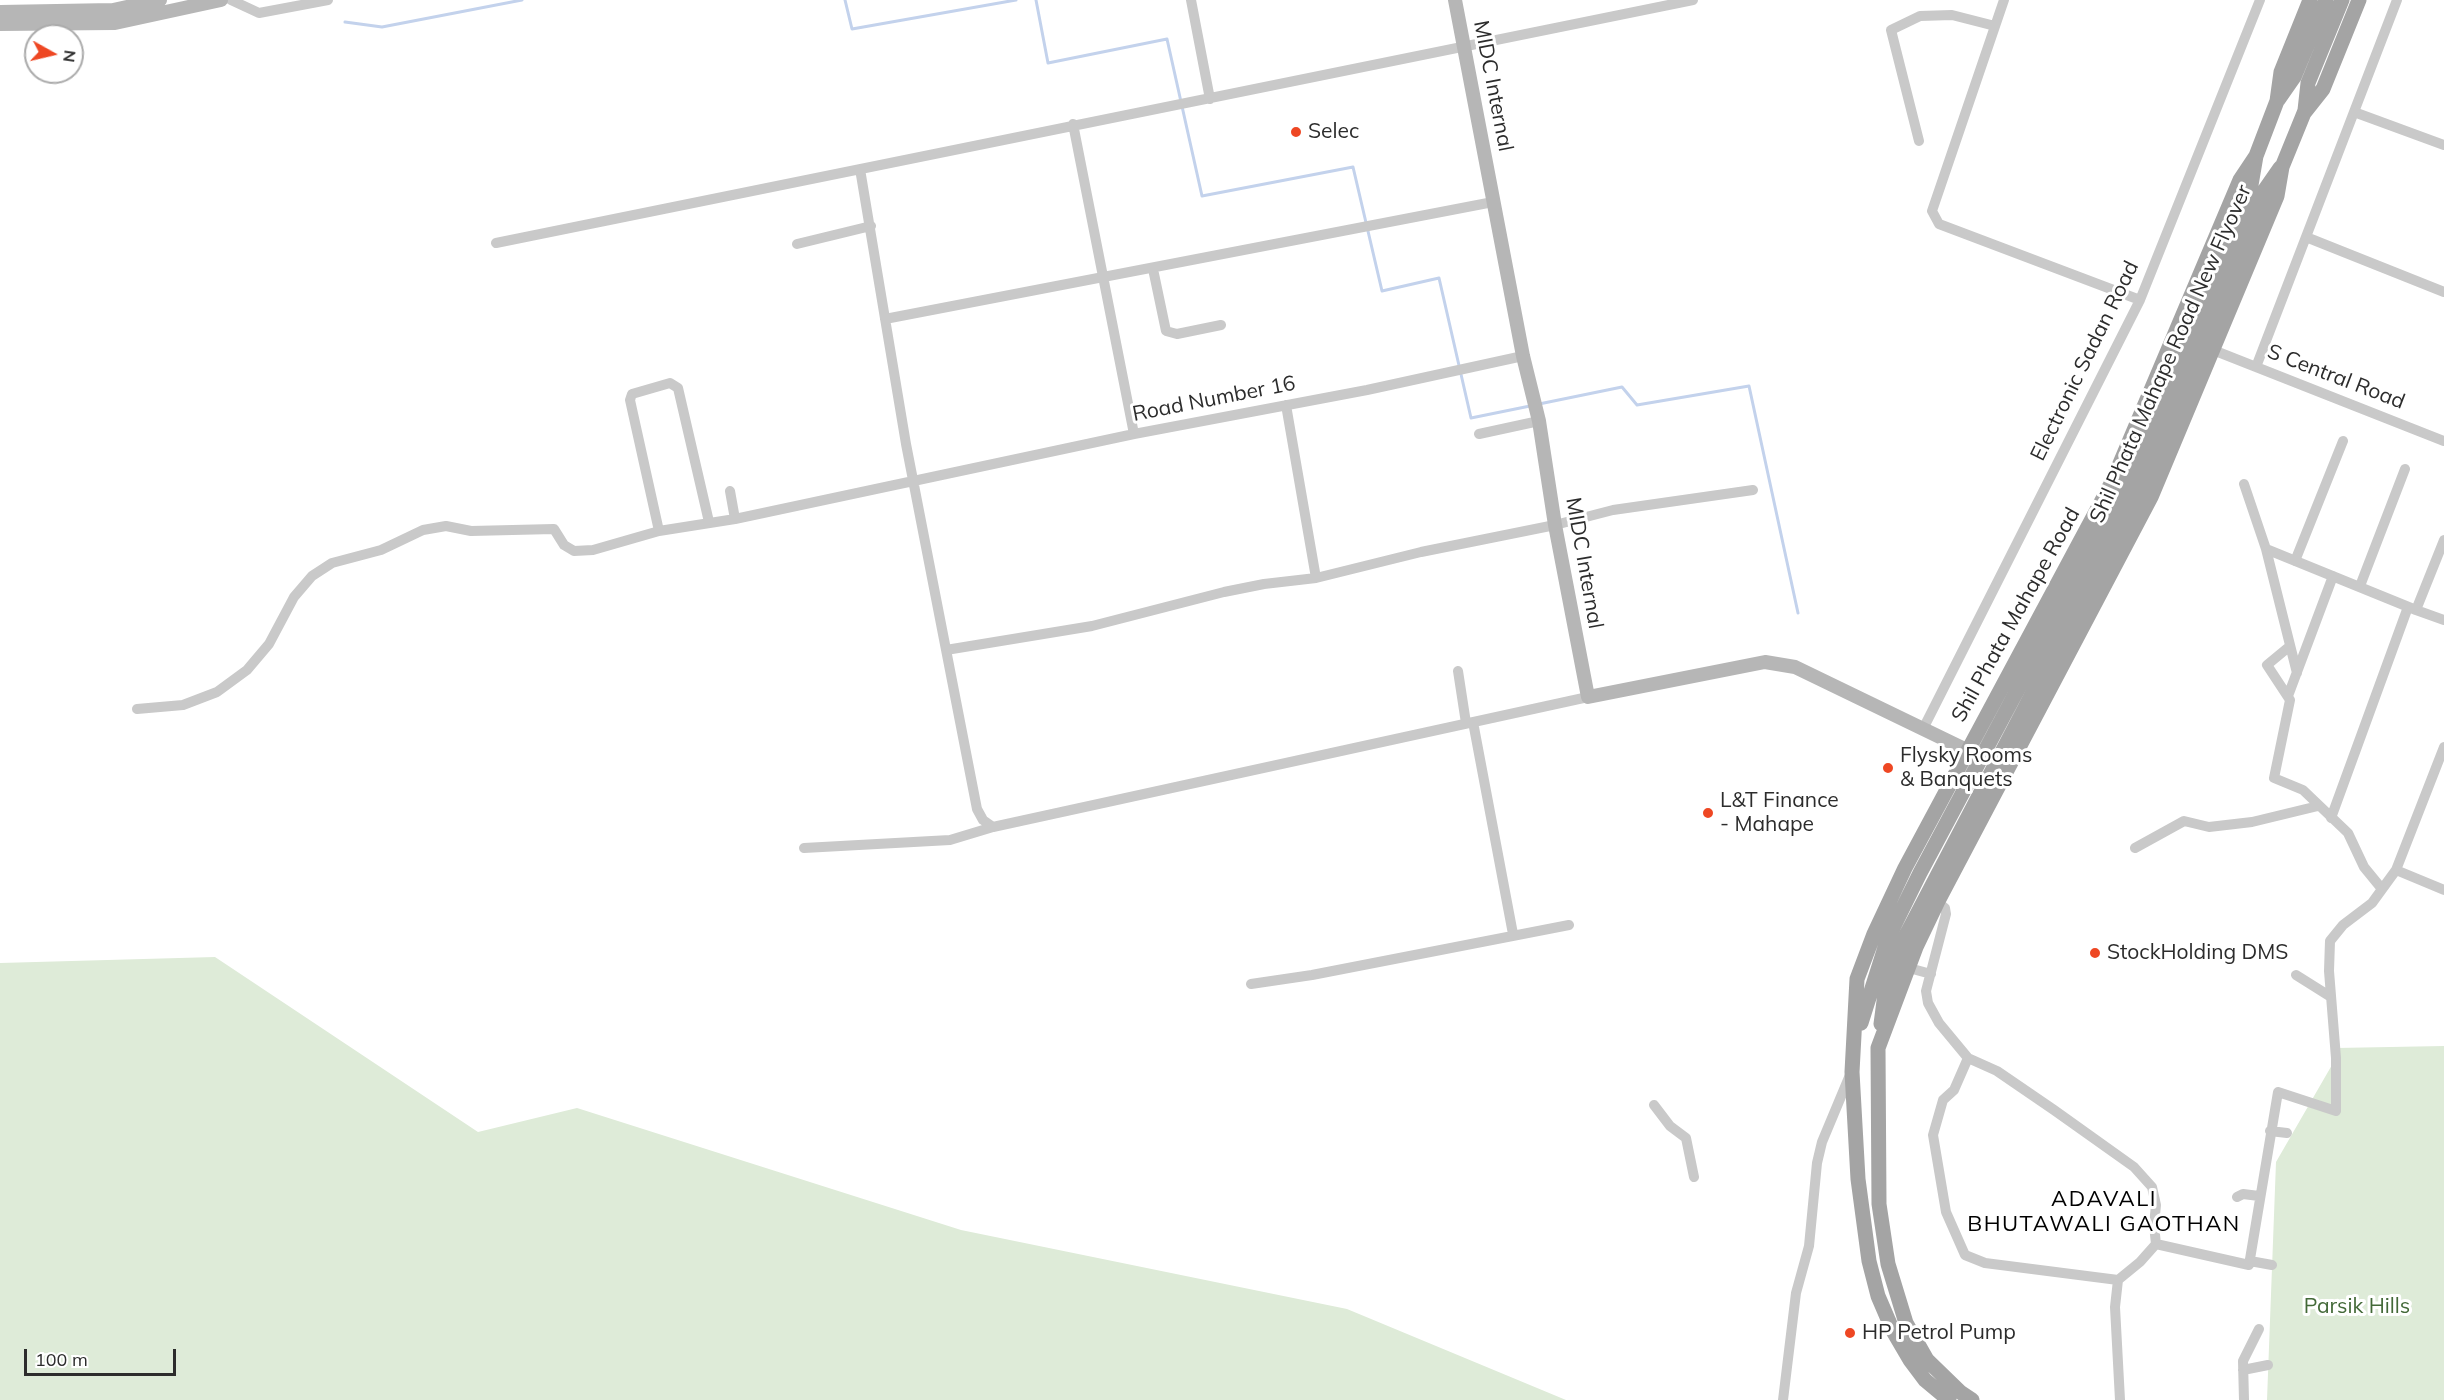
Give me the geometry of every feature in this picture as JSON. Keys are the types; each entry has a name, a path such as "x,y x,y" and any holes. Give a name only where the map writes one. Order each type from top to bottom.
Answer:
{"main road":[{"path":"2256,156 2277,102 2281,72 2310,0"},
{"path":"2304,113 2301,80 2326,0"},
{"path":"2277,102 2301,80 2342,0"},
{"path":"1972,1400 1960,1392 1927,1360 1906,1323 1888,1264 1880,1204 1878,1048 1916,947 1938,901 2151,497 2277,196 2282,166 2304,113 2323,88 2359,0"},
{"name":"Shil Phata Mahape Road New Flyover","path":"2256,156 2257,188"},
{"name":"Shil Phata Mahape Road","path":"1949,1400 1925,1380 1910,1360 1878,1296 1869,1261 1858,1179 1852,1072 1857,979 1874,934 1900,880 1967,750 2113,480 2240,180 2256,156"},
{"name":"Shil Phata Mahape Road New Flyover","path":"1878,1048 1879,985 1888,938 1920,873 2126,486 2257,188 2282,166"},
{"name":"Shil Phata Mahape Road New Flyover","path":"1855,1046 1879,985"}],"street":[{"path":"0,12 113,10 160,0"},
{"path":"0,24 115,23 221,0"},
{"path":"231,0 259,13 328,0"},
{"path":"1191,0 1207,100"},
{"name":"MIDC Internal","path":"1455,0 1523,356 1539,421 1555,525 1588,697"},
{"path":"496,243 1073,124 1207,100 1693,0"},
{"path":"2004,0 1932,211 1939,224 2140,300"},
{"name":"Electronic Sadan Road","path":"1923,729 2140,300 2260,0"},
{"path":"2256,366 2397,0"},
{"path":"1919,141 1891,30 1920,16 1952,15 1995,26"},
{"path":"2354,112 2444,145"},
{"path":"1073,124 1134,434"},
{"path":"860,169 913,481 977,809 983,819 993,827"},
{"path":"885,319 1493,202"},
{"path":"797,244 870,226"},
{"path":"2306,237 2444,292"},
{"path":"1153,269 1166,331 1177,334 1221,325"},
{"name":"S Central Road","path":"2213,350 2444,441"},
{"name":"Road Number 16","path":"137,710 183,705 217,692 247,670 269,644 294,597 312,576 332,563 381,550 423,530 446,526 471,531 554,529 564,545 574,551 593,550 659,531 735,519 1134,434 1459,371 1523,356"},
{"path":"659,531 630,400 632,394 670,383 678,388 709,522"},
{"path":"1286,405 1316,578"},
{"path":"1479,434 1539,421"},
{"path":"2295,561 2343,441"},
{"path":"2361,586 2405,470"},
{"path":"2244,484 2266,549 2297,673"},
{"path":"946,650 1092,626 1264,584 1316,578 1421,552 1555,525 1613,510 1753,490"},
{"path":"730,491 735,519"},
{"path":"2331,818 2412,608 2444,540"},
{"path":"2266,549 2444,620"},
{"path":"2288,696 2333,576"},
{"path":"2290,646 2267,665 2290,700 2274,778 2303,790 2348,833 2364,867 2382,889"},
{"path":"804,848 950,840 993,827 1470,722 1765,662 1795,667 2006,770"},
{"path":"1458,671 1513,934"},
{"path":"2156,1244 2249,1265 2278,1092 2336,1111 2336,1058 2329,971 2330,941 2343,925 2372,903 2396,870 2444,747"},
{"path":"2135,848 2184,821 2209,827 2252,822 2318,806"},
{"path":"2396,870 2444,890"},
{"path":"1900,880 1938,901 1945,908 1946,914 1926,990 1928,1003 1939,1023 1968,1058 1997,1071 2134,1167 2152,1188 2156,1205 2154,1225 2156,1244 2140,1262 2118,1280 2115,1307 2120,1400"},
{"path":"1251,984 1312,975 1513,934 1569,925"},
{"path":"1909,968 1931,974"},
{"path":"2296,975 2331,997"},
{"path":"1968,1058 1954,1090 1943,1100 1933,1135 1946,1212 1965,1255 1985,1263 2118,1280"},
{"path":"1783,1400 1796,1293 1809,1246 1817,1163 1822,1142 1852,1072"},
{"path":"1654,1106 1670,1126 1686,1138 1694,1177"},
{"path":"2270,1131 2287,1133"},
{"path":"2236,1197 2243,1194 2259,1196"},
{"path":"2250,1261 2272,1265"},
{"path":"2244,1400 2243,1361 2259,1329"},
{"path":"2243,1370 2268,1365"}],"green space":[{"path":"215,957 478,1132 577,1108 961,1230 1347,1309 1566,1400 0,1400 0,963"},
{"name":"Parsik Hills","path":"2444,1046 2444,1400 2267,1400 2276,1162 2336,1058 2336,1048"}],"waterway":[{"path":"345,22 382,27 522,0"},
{"path":"845,0 852,29 1016,0"},
{"path":"1036,0 1048,63 1167,39 1202,196 1353,167 1382,291 1439,278 1471,418 1530,406"},
{"path":"1539,404 1622,387 1637,405 1749,386 1798,613"}],"place":[{"name":"Selec","path":"1296,132"},
{"name":"Flysky Rooms & Banquets","path":"1888,768"},
{"name":"L&T Finance - Mahape","path":"1708,813"},
{"name":"StockHolding DMS","path":"2095,953"},
{"name":"HP Petrol Pump","path":"1850,1333"}],"district":[{"name":"ADAVALI BHUTAWALI GAOTHAN","path":"2104,1212"}]}
